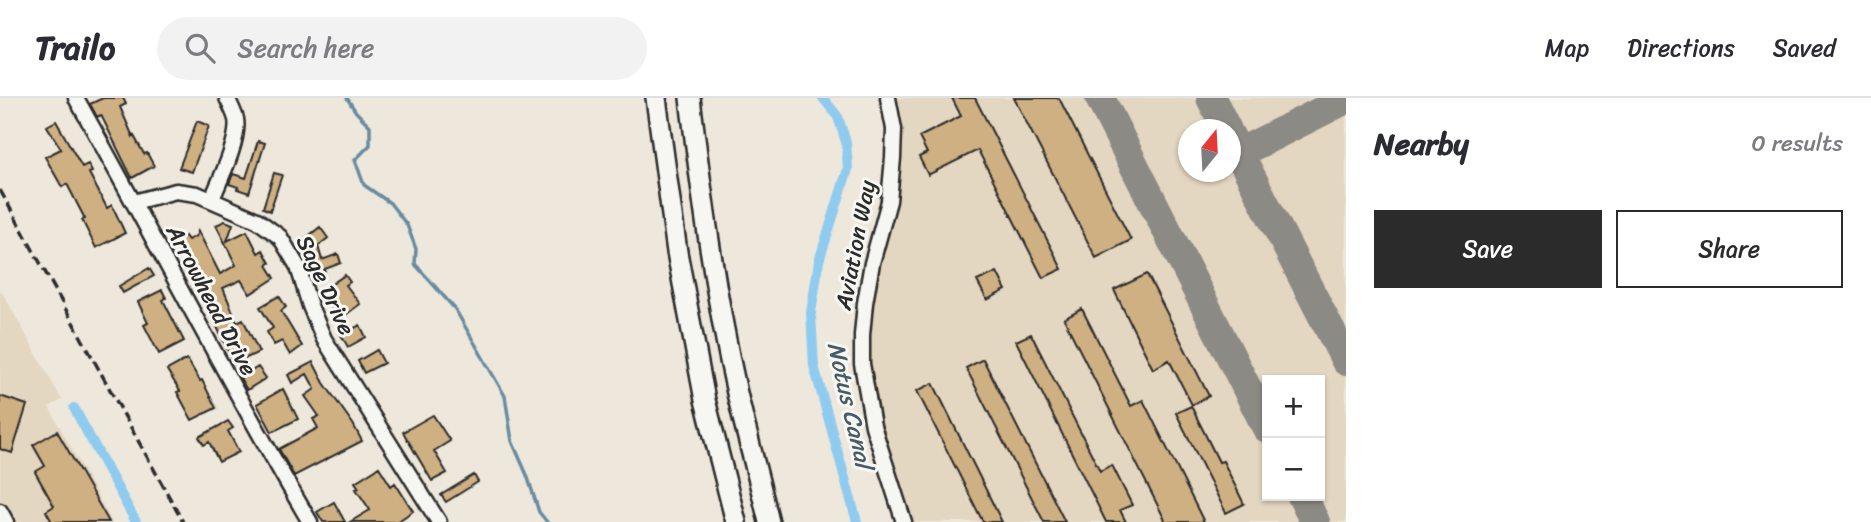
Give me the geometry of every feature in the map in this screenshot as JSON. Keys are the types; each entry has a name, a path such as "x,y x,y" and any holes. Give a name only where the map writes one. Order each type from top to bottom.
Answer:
{"highway":[{"path":"656,98 680,266 705,400 736,522"},
{"path":"690,98 704,215 722,313 737,391 769,522"}],"street":[{"name":"Arrowhead Drive","path":"76,98 252,422 310,522"},
{"path":"212,200 234,141 237,120 227,98"},
{"name":"Aviation Way","path":"888,98 894,129 889,201 872,263 865,303 862,364 873,426 904,522"},
{"name":"Sage Drive","path":"134,202 176,191 197,194 257,220 280,237 299,267 310,306 324,339 439,522"},
{"path":"0,512 6,522"}],"shaded area":[{"path":"888,98 1346,98 1346,522 904,522 873,426 862,335 889,201"},
{"path":"0,288 62,400 49,407 112,522 0,522"}],"building":[{"path":"103,98 123,98 126,104 120,107 133,137 154,166 132,178 101,115 97,117 90,104"},
{"path":"952,98 975,98 1062,269 1043,278 978,150 928,175 919,157 927,153 919,137 961,116"},
{"path":"1014,98 1059,98 1131,240 1096,258"},
{"path":"56,121 82,167 88,164 92,172 89,173 107,208 112,205 125,233 96,248 67,184 62,187 45,157 61,149 47,126"},
{"path":"197,121 209,126 192,172 179,168"},
{"path":"258,141 265,143 249,193 229,184 233,174 246,178"},
{"path":"274,173 282,175 270,211 263,208"},
{"path":"225,221 233,224 227,241 247,231 258,253 263,250 270,263 267,265 275,278 250,294 241,280 223,288 237,322 243,319 259,352 234,364 196,273 194,274 182,251 179,253 173,242 185,236 188,240 196,236 198,231 220,274 236,265 216,225"},
{"path":"320,227 328,238 318,246 322,260 338,254 341,263 325,271 313,273 309,262 315,260 301,242"},
{"path":"149,268 154,276 123,293 119,286"},
{"path":"997,272 1006,290 987,300 977,281"},
{"path":"1147,274 1209,396 1192,405 1169,360 1153,369 1114,290"},
{"path":"345,275 350,282 346,285 360,304 340,319 320,292"},
{"path":"162,290 166,298 163,300 184,341 159,354 144,325 148,323 138,302"},
{"path":"279,296 286,307 281,311 302,346 290,355 282,341 274,345 267,332 273,328 260,307"},
{"path":"1082,309 1131,406 1143,400 1204,522 1166,522 1064,319"},
{"path":"360,325 366,337 348,347 341,335"},
{"path":"1031,334 1100,471 1112,465 1132,505 1120,510 1126,522 1106,522 1016,341"},
{"path":"377,350 384,363 364,373 358,361"},
{"path":"187,359 200,381 202,380 216,408 192,420 177,392 180,391 167,370"},
{"path":"983,359 1065,522 1044,522 966,368"},
{"path":"313,362 362,441 294,476 279,449 318,428 313,419 319,416 305,396 315,389 307,374 292,383 288,375"},
{"path":"258,367 266,378 247,390 240,378"},
{"path":"933,383 1002,522 983,522 917,391"},
{"path":"283,389 298,419 272,432 257,404"},
{"path":"0,396 27,405 12,453 0,449"},
{"path":"1191,406 1244,504 1226,513 1176,413"},
{"path":"433,415 450,441 434,451 447,473 432,481 403,432"},
{"path":"228,421 233,428 228,431 239,452 219,462 209,442 204,445 199,437"},
{"path":"57,431 109,522 52,522 46,511 54,506 35,472 45,466 33,445"},
{"path":"379,467 391,486 395,483 413,511 397,522 350,522 370,510 356,489 359,488 355,482"},
{"path":"474,475 478,482 446,502 441,495"},
{"path":"334,502 345,522 323,522 317,512"}],"waterway":[{"path":"347,98 370,126 370,145 355,160 364,185 390,203 407,225 416,249 415,264 455,309 505,396 512,441 539,512 547,522"},
{"name":"Notus Canal","path":"823,98 838,117 846,142 848,169 819,261 811,313 814,366 857,522"},
{"path":"74,408 136,522"}],"taxiway":[{"path":"1100,98 1262,418"},
{"path":"1211,98 1222,119"},
{"path":"1241,152 1346,99"},
{"path":"1241,157 1346,361"},
{"path":"1304,501 1315,522"}],"railway":[{"path":"0,190 183,522"}]}
